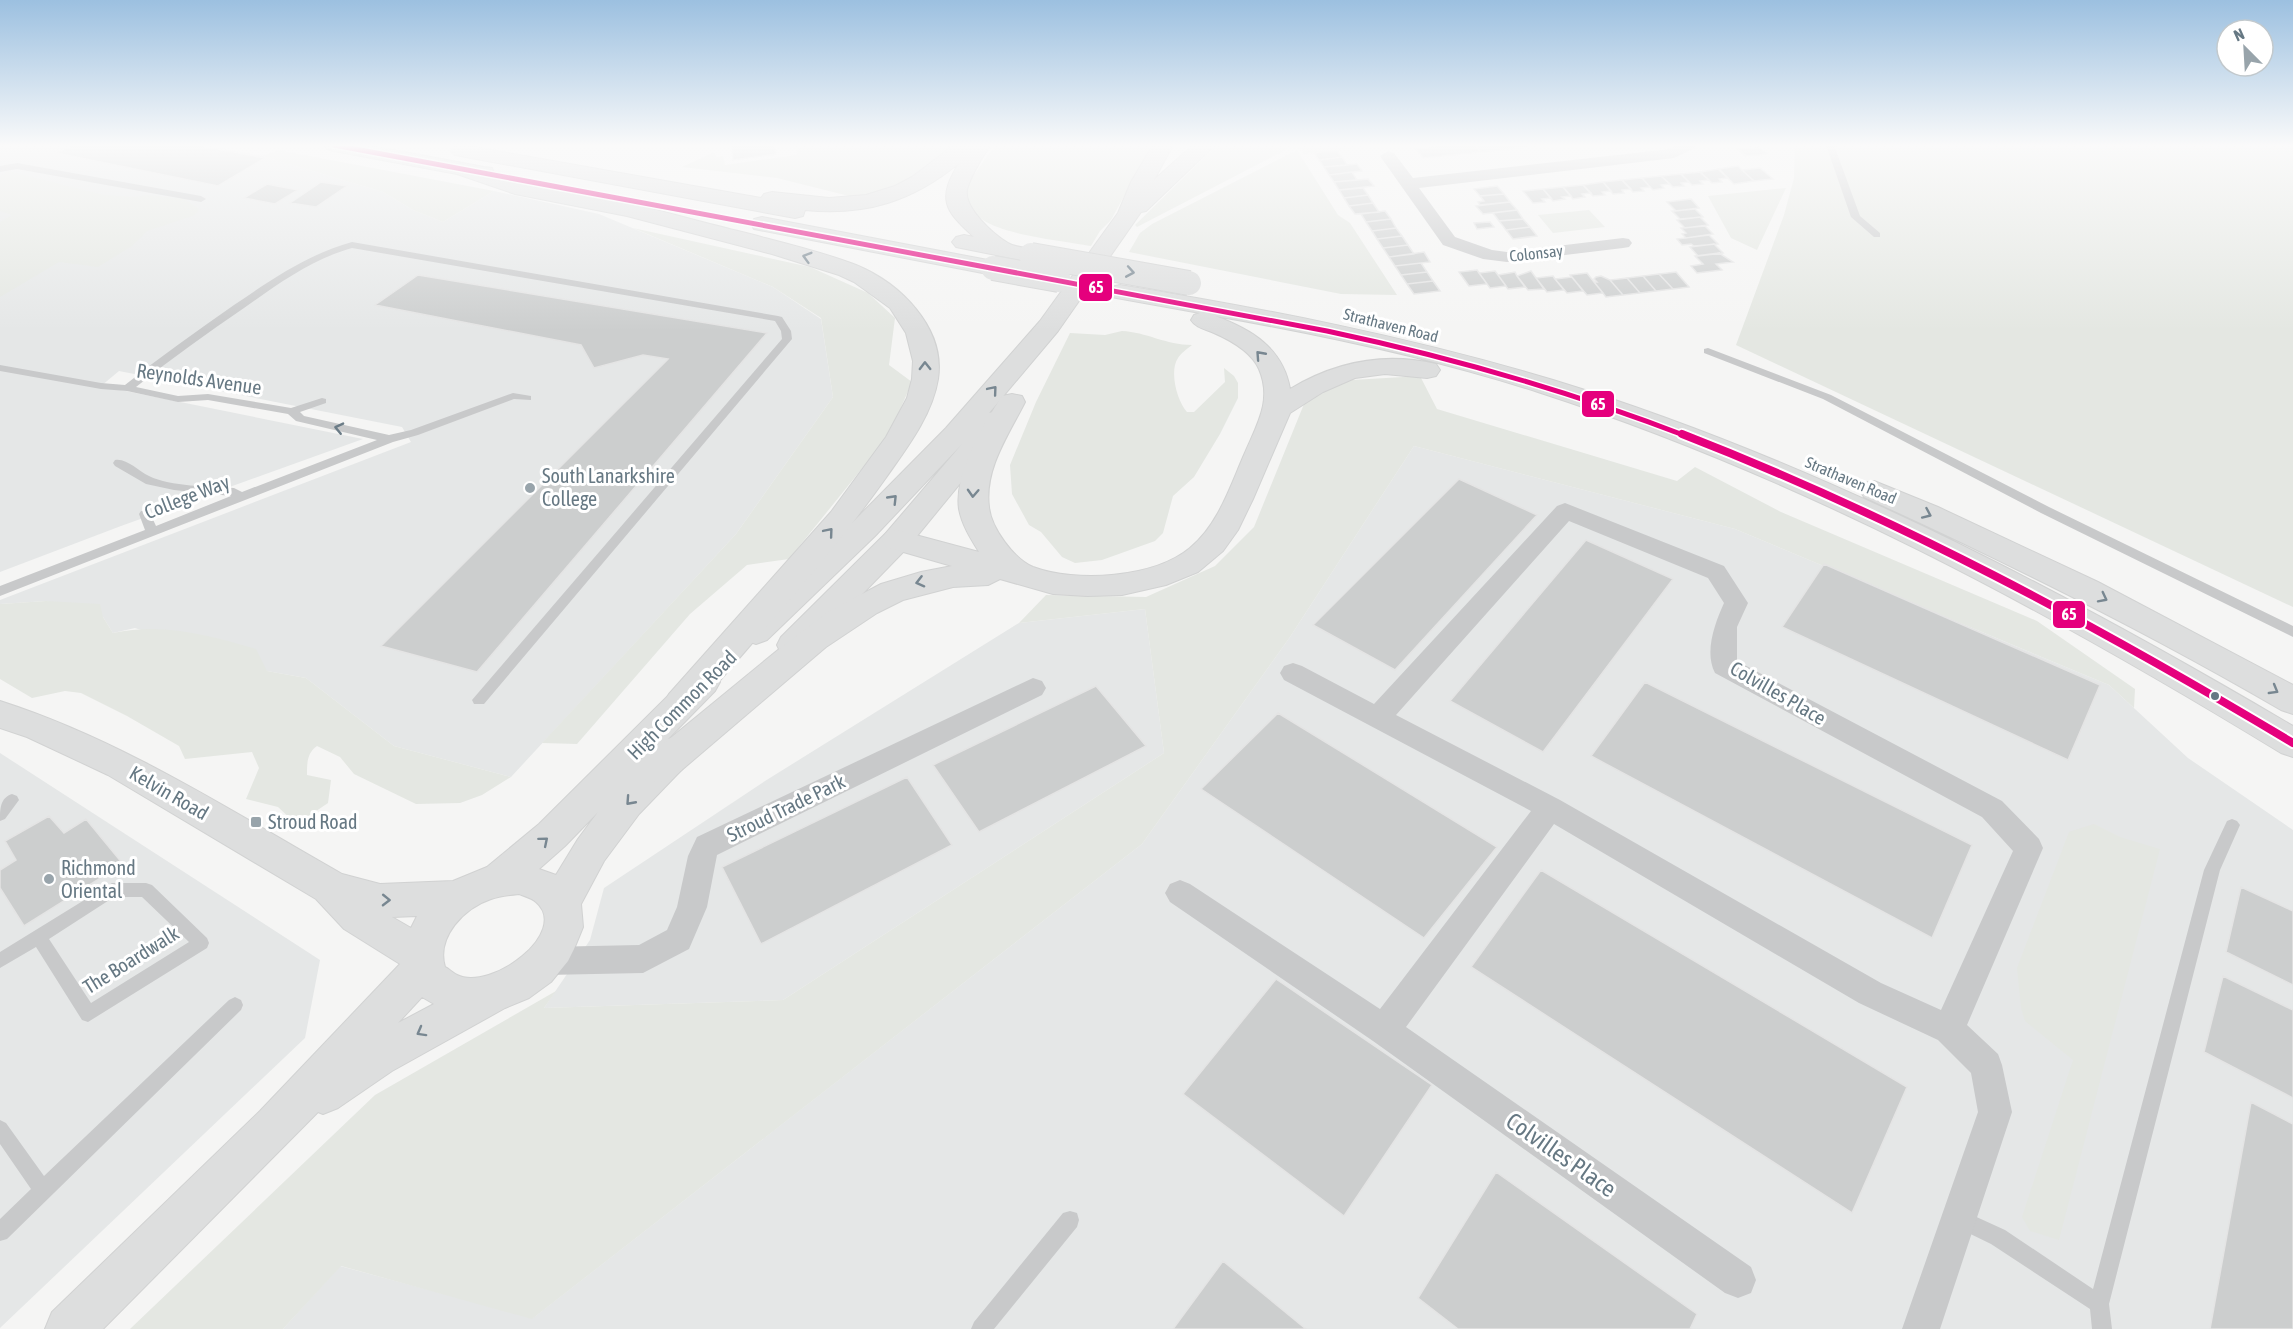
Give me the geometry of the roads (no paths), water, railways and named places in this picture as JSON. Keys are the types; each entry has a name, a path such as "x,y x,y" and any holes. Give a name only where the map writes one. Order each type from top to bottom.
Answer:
{"main road":[{"path":"611,207 780,249 862,277 898,303 919,333 926,362 925,380 920,398 899,439 834,527 681,703"},
{"name":"Strathaven Road","path":"691,207 998,258 1031,255 1317,307 1444,337 1586,379 1706,422 1836,473 1992,543 2136,615 2293,701"},
{"name":"Strathaven Road","path":"749,207 998,258 1132,294 1327,331 1493,371 1572,395 1757,464 1876,515 2010,581 2172,670 2293,743"},
{"path":"958,207 998,258"},
{"name":"High Common Road","path":"500,879 552,835 681,703 864,529 956,434 1049,326 1132,207"},
{"name":"High Common Road","path":"1129,213 1136,207"},
{"path":"864,529 1053,583 1101,587 1146,580 1188,564 1215,542 1226,524 1278,408 1272,368 1246,340 1230,330 1132,294"},
{"name":"High Common Road","path":"556,933 579,867 606,829 658,769 814,626 897,540 1012,402 1049,326"},
{"path":"1278,408 1321,380 1341,373 1366,368 1417,368 1480,380 1757,464"},
{"path":"1012,402 978,469 971,493 975,519 991,548 1020,573"},
{"path":"658,769 851,611 907,586 954,574 1020,573"},
{"name":"Kelvin Road","path":"0,714 39,728 120,765 330,887 380,901 459,897"},
{"path":"275,1126 377,1057 491,994 511,987 530,976 556,933 553,890 539,881 520,878 500,879 479,886 459,897 444,910 432,924 425,940 423,962 432,983 447,993 468,997 491,994"},
{"name":"Kelvin Road","path":"330,887 358,917 423,962"},
{"path":"69,1329 275,1126 423,962"}],"street":[{"name":"Colonsay","path":"1424,207 1449,242 1489,255 1508,257 1623,243"},
{"name":"Colvilles Place","path":"1377,718 1565,511 1716,572 1736,603 1725,627 1724,666 1992,809 2029,848 1949,1029"},
{"path":"1293,673 1550,808 1870,993 1949,1029 1986,1065 1995,1112 1921,1329"},
{"name":"Stroud Trade Park","path":"556,933 594,958 644,959 678,939 692,907 702,856 707,846 1033,688"},
{"path":"1384,1030 1550,808"},
{"name":"Colvilles Place","path":"1180,893 1384,1030 1738,1280"}],"lane":[{"path":"1853,207 1856,216 1877,235"},
{"path":"127,387 184,344 283,277 332,250 352,245 778,319 786,331 787,339 479,700"},
{"path":"1708,351 1827,397 2045,510 2293,633"},
{"name":"Reynolds Avenue","path":"0,368 101,386 127,387 177,399 208,397 292,411 300,419 392,443"},
{"path":"490,390 498,401"},
{"name":"College Way","path":"0,591 152,532 228,506 240,497 318,471 432,426 459,419 498,401 513,396 527,398"},
{"path":"292,411 322,401"},
{"path":"424,417 432,426"},
{"path":"119,463 146,480 174,486 234,492 240,497"},
{"path":"145,514 152,532"},
{"path":"0,815 12,800"},
{"path":"2102,1329 2099,1304 2212,870 2232,825"},
{"name":"The Boardwalk","path":"0,962 112,890 146,891 201,943 88,1014 39,937"},
{"path":"0,1232 235,1005"},
{"path":"0,1129 43,1190"},
{"path":"1959,1218 1998,1237 2099,1304"},
{"path":"981,1329 1070,1220"}],"place":[{"name":"South Lanarkshire College","path":"530,488"},
{"name":"Stroud Road","path":"256,822"},
{"name":"Richmond Oriental","path":"49,879"}]}
